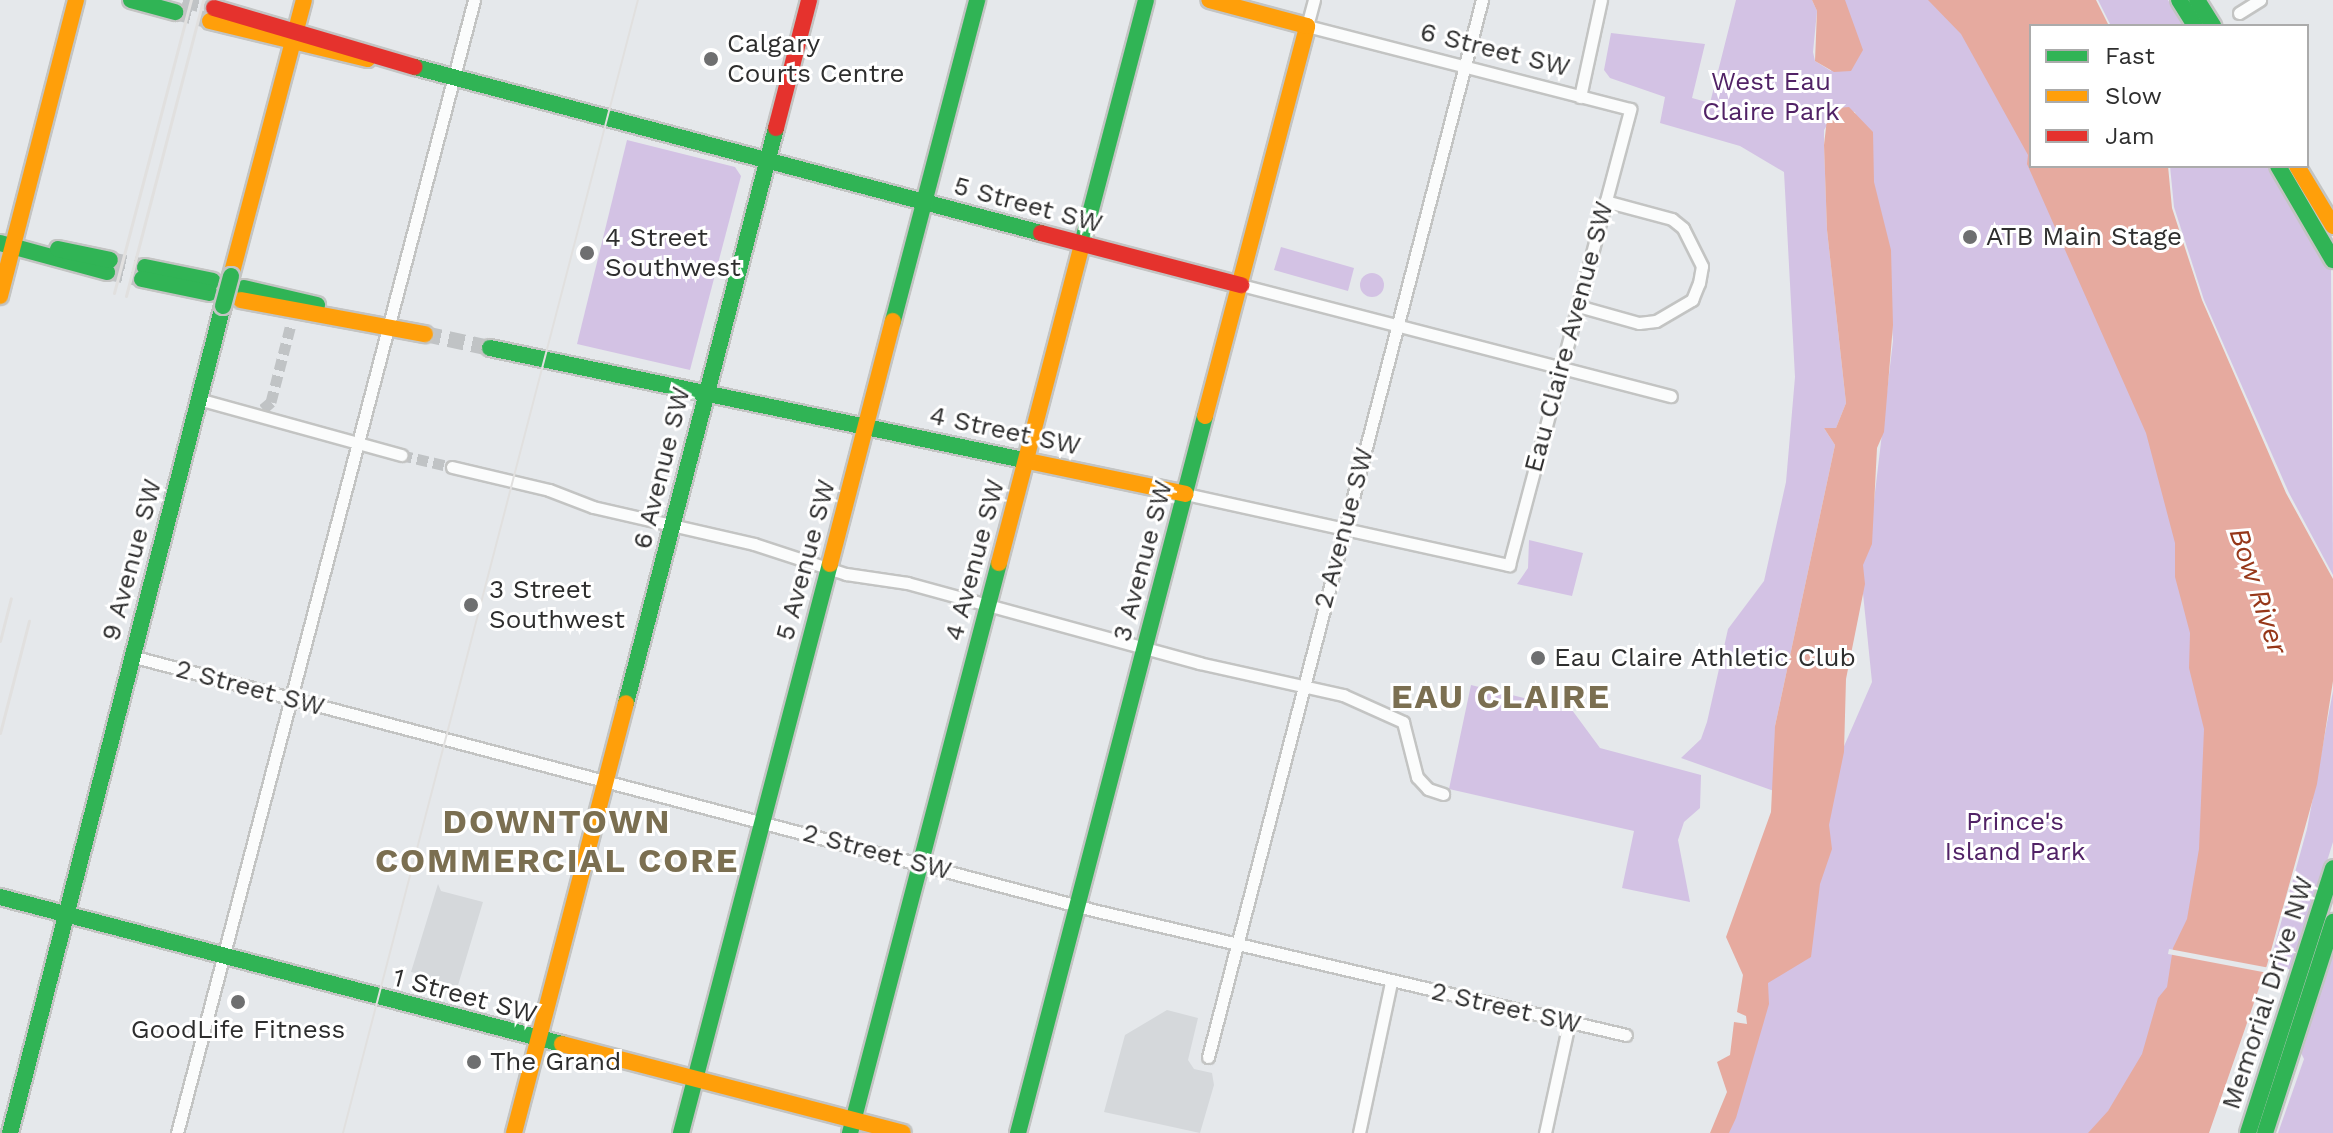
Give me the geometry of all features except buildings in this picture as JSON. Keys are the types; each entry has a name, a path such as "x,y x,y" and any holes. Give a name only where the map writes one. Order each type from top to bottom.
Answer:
{"main road":[{"path":"0,296 76,0"},
{"path":"131,0 175,12"},
{"name":"9 Avenue SW","path":"10,1133 131,656 304,0"},
{"name":"6 Avenue SW","path":"514,1133 809,0"},
{"name":"5 Avenue SW","path":"681,1133 977,0"},
{"name":"4 Avenue SW","path":"851,1126 1146,0"},
{"name":"6 Street SW","path":"1209,0 1307,26"},
{"path":"2179,0 2194,24"},
{"path":"2197,0 2212,24"},
{"name":"5 Street SW","path":"212,15 1241,285"},
{"name":"3 Avenue SW","path":"1018,1133 1307,26"},
{"path":"2279,168 2333,260"},
{"path":"2298,168 2333,226"},
{"path":"14,246 40,246 109,266"},
{"path":"144,273 211,287"},
{"path":"339,316 330,308 243,294 289,317 339,316 425,334"},
{"name":"4 Street SW","path":"490,348 1186,494"},
{"name":"Memorial Drive NW","path":"2248,1133 2329,894 2333,868"},
{"name":"1 Street SW","path":"5,900 538,1040 696,1078 851,1126 903,1133"},
{"name":"Memorial Drive NW","path":"2265,1133 2333,922"}],"street":[{"path":"177,1133 474,0"},
{"name":"3 Avenue SW","path":"1307,26 1314,0"},
{"name":"2 Avenue SW","path":"1208,1057 1482,0"},
{"path":"1580,97 1601,0"},
{"path":"2239,13 2260,0"},
{"name":"6 Street SW","path":"1307,26 1630,109"},
{"name":"Eau Claire Avenue SW","path":"1509,565 1630,109"},
{"path":"1578,306 1639,323 1656,321 1692,300 1699,283 1702,266 1683,228 1672,219 1605,201"},
{"name":"5 Street SW","path":"1241,285 1671,396"},
{"path":"198,399 258,411 401,455"},
{"path":"452,467 829,569 907,583 986,608 1349,698 1403,722 1417,777 1428,789 1443,794"},
{"name":"4 Street SW","path":"1186,494 1509,565"},
{"name":"2 Street SW","path":"131,656 1078,905 1391,983 1626,1035"},
{"path":"1360,1133 1391,983"},
{"path":"1545,1133 1569,1023"}],"green space":[{"name":"Prince's Island Park","path":"1736,0 1812,0 1817,11 1815,61 1831,71 1842,0 1933,0 1964,34 2029,152 2029,168 2036,168 2146,424 2179,546 2208,730 2200,871 2171,983 2145,1055 2094,1133 1724,1133 1760,992 1838,760 1872,682 1860,564 1869,543 1893,341 1887,243 1855,112 1837,110 1824,130 1824,145 1827,230 1846,403 1836,428 1824,428 1835,445 1775,726 1774,791 1681,758 1701,739 1728,629 1764,581 1786,482 1795,377 1784,172 1740,146 1660,123 1665,97 1610,78 1604,70 1611,33 1705,44 1692,98 1710,103"},
{"path":"2098,0 2168,0 2183,24 2110,24"},
{"path":"627,140 735,167 741,176 690,370 577,344"},
{"path":"2170,168 2271,168 2331,269 2333,575 2289,493 2204,300 2174,207"},
{"path":"1281,247 1354,268 1348,291 1274,270"},
{"path":"1372,273 1381,276 1384,285 1381,294 1372,297 1363,294 1360,285 1363,276"},
{"path":"1529,540 1583,553 1572,596 1517,584 1528,568"},
{"path":"1471,685 1572,710 1600,748 1701,775 1700,808 1684,822 1678,840 1690,902 1622,888 1634,831 1449,789"},
{"path":"2333,691 2333,842 2293,970 2269,966 2307,829"},
{"path":"2333,943 2333,1133 2278,1133 2304,1059 2300,1051"}],"shaded area":[{"path":"438,884 441,891 483,902 456,992 418,983 420,974 411,972"},
{"path":"1167,1010 1198,1018 1188,1060 1194,1069 1212,1073 1214,1085 1200,1133 1104,1112 1125,1035"}],"water":[{"path":"1812,0 1845,0 1863,50 1851,71 1834,72 1815,61 1817,11"},
{"name":"Bow River","path":"1928,0 2096,0 2108,24 2029,24 2029,168 2168,168 2172,208 2202,300 2286,493 2333,579 2333,681 2317,784 2267,965 2209,1133 2088,1133 2108,1111 2142,1054 2158,998 2167,987 2173,948 2187,919 2199,849 2204,729 2189,668 2190,633 2175,577 2175,543 2146,433 2027,164 2028,155 1961,34"},
{"path":"1849,107 1873,132 1874,182 1891,250 1893,325 1884,432 1877,448 1872,544 1863,565 1865,584 1846,679 1844,752 1829,825 1832,849 1820,884 1811,957 1768,983 1769,1004 1736,1118 1729,1133 1710,1133 1727,1092 1717,1062 1730,1055 1734,1022 1747,1024 1746,1016 1737,1012 1743,975 1726,937 1771,812 1775,726 1835,445 1824,428 1836,428 1846,403 1827,230 1824,145 1827,119 1837,108"}],"pier":[{"path":"2169,949 2270,968 2268,973 2168,954"}],"tunnel":[{"path":"183,0 214,8"},
{"path":"175,12 210,21"},
{"path":"110,260 145,267"},
{"path":"107,272 142,279"},
{"path":"263,409 271,402 291,324"},
{"path":"425,334 490,348"},
{"path":"401,455 452,467"}],"tram line":[{"path":"343,1133 638,0"}],"railway":[{"path":"114,293 191,0"},
{"path":"126,296 203,0"},
{"path":"0,641 11,598"},
{"path":"0,733 29,621"}],"traffic: fast":[{"path":"131,0 175,12"},
{"path":"893,321 977,0"},
{"path":"1082,244 1146,0"},
{"path":"2179,0 2194,24"},
{"path":"2197,0 2212,24"},
{"path":"415,67 1041,233"},
{"path":"626,703 776,128"},
{"path":"2279,168 2333,260"},
{"path":"0,243 107,272"},
{"path":"58,249 110,260"},
{"path":"145,267 213,281"},
{"path":"223,306 231,276"},
{"path":"142,279 210,293"},
{"path":"244,288 317,305"},
{"path":"10,1133 223,306"},
{"path":"490,348 1028,461"},
{"path":"1018,1133 1205,416"},
{"path":"850,1133 999,563"},
{"path":"681,1133 830,564"},
{"path":"2248,1133 2333,868"},
{"path":"0,897 562,1044"},
{"path":"2265,1133 2333,922"}],"traffic: slow":[{"path":"0,296 76,0"},
{"path":"231,276 304,0"},
{"path":"1205,416 1307,26 1209,0"},
{"path":"210,21 367,59"},
{"path":"2298,168 2333,226"},
{"path":"999,563 1082,244"},
{"path":"241,300 425,334"},
{"path":"830,564 893,321"},
{"path":"1028,461 1186,494"},
{"path":"514,1133 626,703"},
{"path":"562,1044 903,1133"}],"traffic: jam":[{"path":"776,128 809,0"},
{"path":"214,8 415,67"},
{"path":"1041,233 1241,285"}],"place":[{"name":"Calgary Courts Centre","path":"711,59"},
{"name":"ATB Main Stage","path":"1970,237"},
{"name":"4 Street Southwest","path":"587,253"},
{"name":"3 Street Southwest","path":"471,605"},
{"name":"Eau Claire Athletic Club","path":"1538,658"},
{"name":"GoodLife Fitness","path":"238,1002"},
{"name":"The Grand","path":"474,1062"}],"district":[{"name":"EAU CLAIRE","path":"1501,697"},
{"name":"DOWNTOWN COMMERCIAL CORE","path":"557,840"}],"park label":[{"name":"West Eau Claire Park","path":"1771,97"}]}
